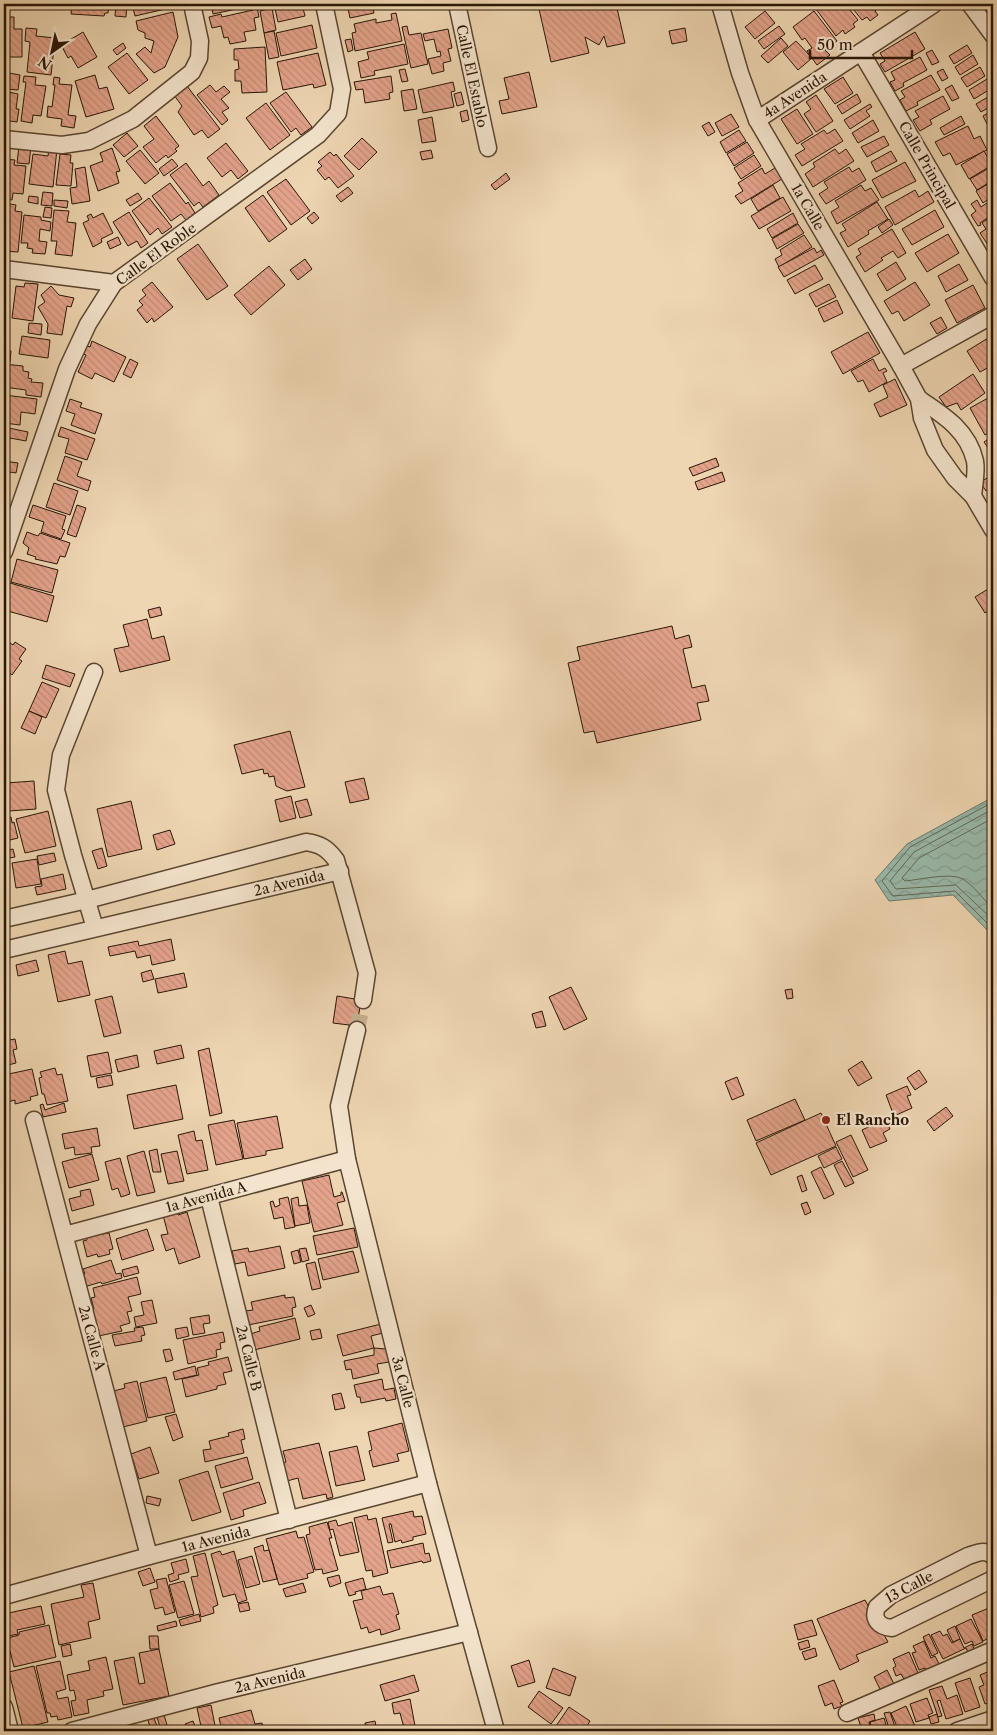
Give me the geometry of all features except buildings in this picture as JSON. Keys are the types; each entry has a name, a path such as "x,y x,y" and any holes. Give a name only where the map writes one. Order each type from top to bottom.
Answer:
{"street":[{"path":"4,139 62,144 90,141 133,119 192,72 199,58 200,41 192,4"},
{"name":"Calle El Roble","path":"4,552 67,369 88,324 114,283 318,136 338,113 342,89 324,4"},
{"name":"Calle El Establo","path":"457,4 488,148"},
{"name":"1a Calle","path":"720,4 740,73 757,120 901,366 918,399 922,418 935,450 955,478 973,496 993,530"},
{"name":"4a Avenida","path":"757,120 934,4"},
{"path":"970,4 993,35"},
{"name":"Calle Principal","path":"861,52 993,278"},
{"path":"4,269 114,283"},
{"path":"901,366 993,315"},
{"path":"918,399 946,417 966,437 975,462 973,496"},
{"path":"94,672 61,755 56,790 95,928"},
{"name":"2a Avenida","path":"4,919 87,900 306,842 317,843 329,850 336,860 340,872 4,950"},
{"path":"340,872 367,973 364,1000"},
{"name":"3a Calle","path":"357,1030 339,1106 347,1159 428,1483 496,1731"},
{"name":"2a Calle A","path":"34,1120 149,1556"},
{"name":"1a Avenida A","path":"65,1236 347,1159"},
{"name":"2a Calle B","path":"209,1197 290,1520"},
{"name":"1a Avenida","path":"4,1596 428,1483"},
{"name":"13 Calle","path":"993,1556 987,1552 968,1556 891,1596 877,1607 875,1618 879,1625 892,1628 993,1579"},
{"name":"2a Avenida","path":"72,1731 219,1692 469,1632"},
{"path":"847,1713 993,1650"},
{"path":"4,1707 10,1731"},
{"path":"958,1731 993,1719"}],"water":[{"path":"993,797 993,936 953,895 889,901 875,880 907,844"}],"tunnel":[{"path":"357,1030 363,1000"}],"place":[{"name":"El Rancho","path":"826,1120"}]}
